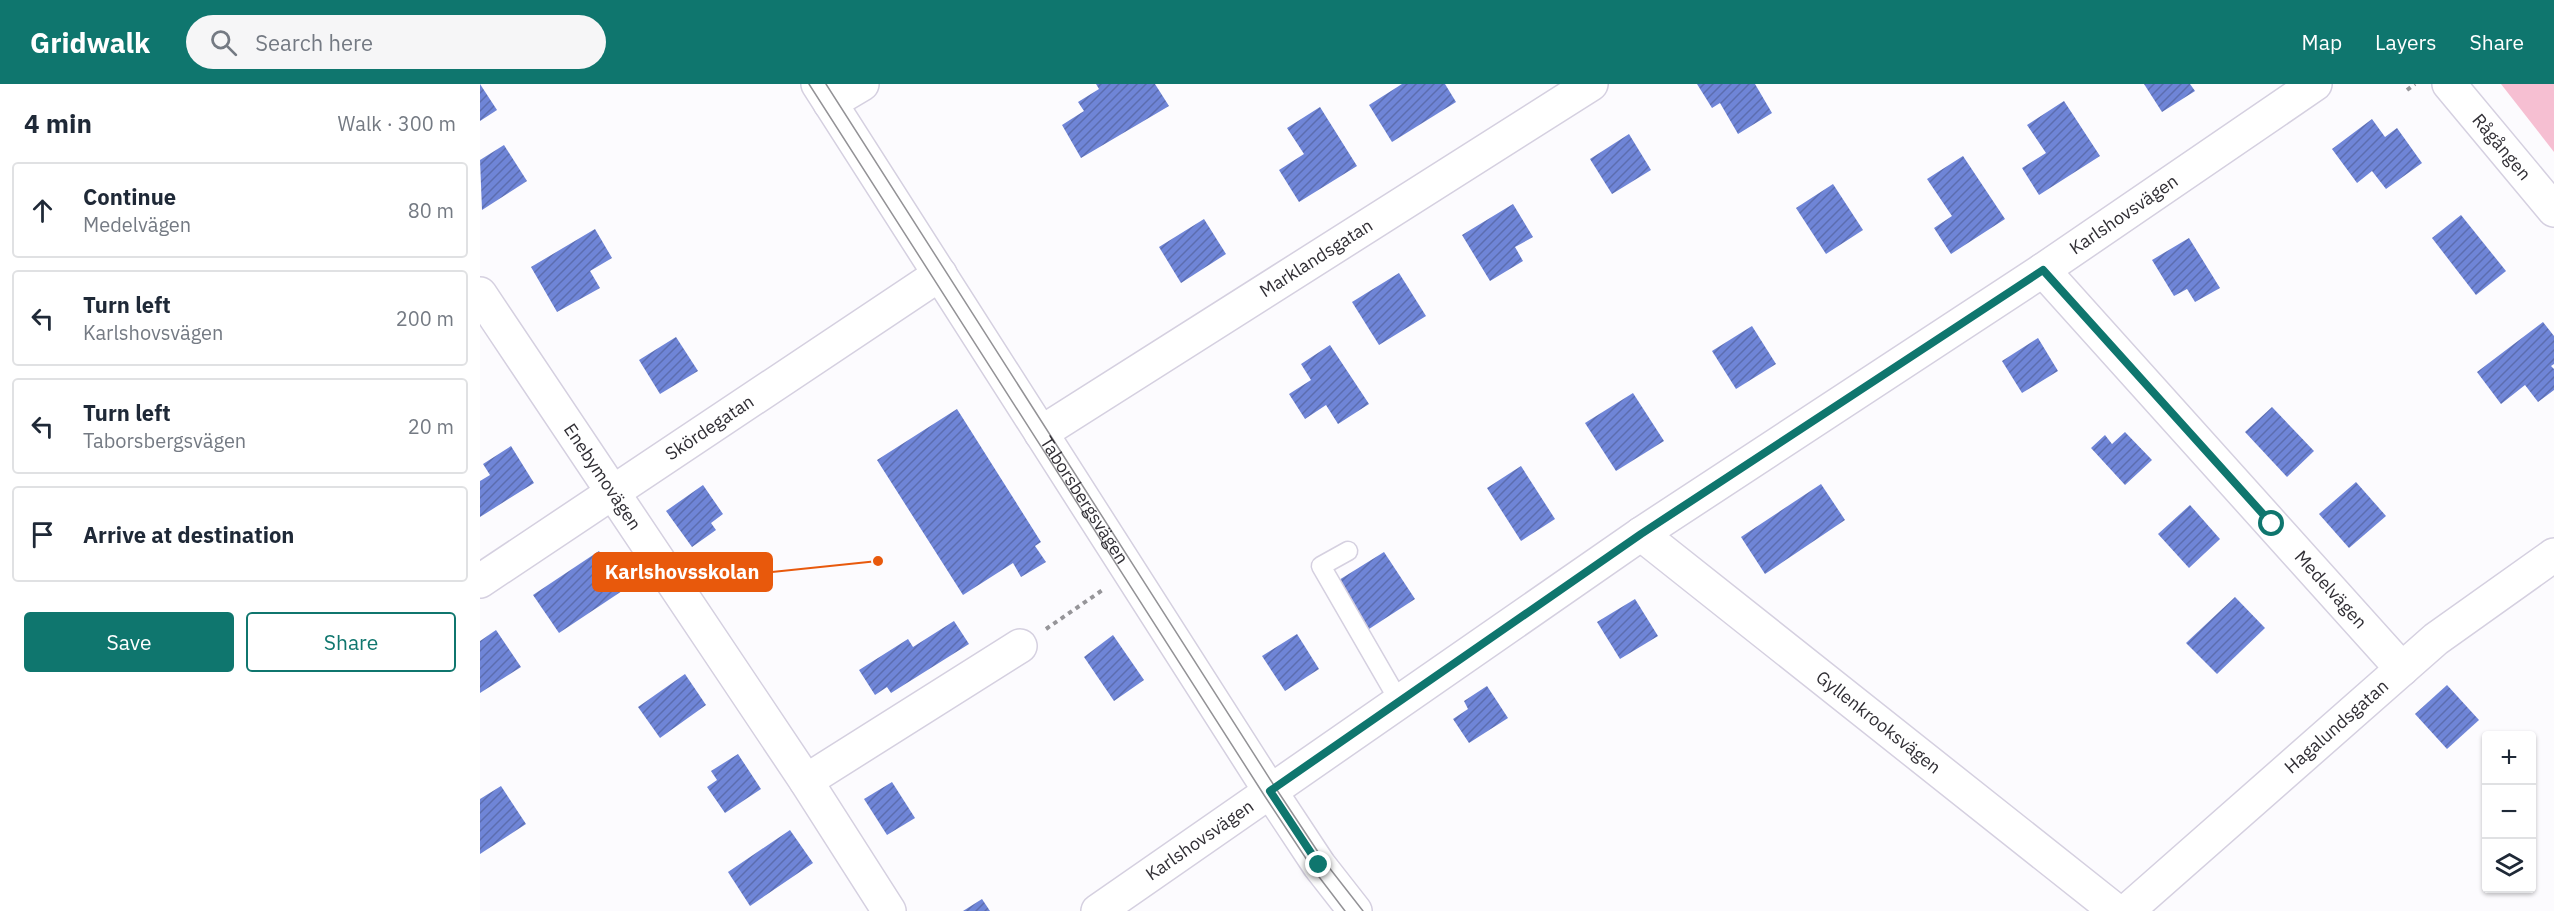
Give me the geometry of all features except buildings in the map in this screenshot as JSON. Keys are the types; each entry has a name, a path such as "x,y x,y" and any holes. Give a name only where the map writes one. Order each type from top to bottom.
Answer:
{"street":[{"path":"824,94 861,84"},
{"name":"Marklandsgatan","path":"1041,433 1591,84"},
{"name":"Karlshovsvägen","path":"1098,911 1641,534 2043,270 2315,84"},
{"name":"Rågången","path":"2449,84 2493,141 2554,210"},
{"name":"Taborsbergsvägen","path":"824,94 1270,791 1319,865 1355,911"},
{"name":"Medelvägen","path":"2043,270 2402,669"},
{"name":"Skördegatan","path":"480,582 940,274"},
{"name":"Enebymovägen","path":"480,294 806,781 890,911"},
{"name":"Gyllenkrooksvägen","path":"1641,534 2116,911"},
{"name":"Hagalundsgatan","path":"2127,911 2436,639 2554,555"},
{"path":"806,781 1020,646"}],"lane":[{"path":"1348,551 1321,566 1400,701"}],"path":[{"path":"2407,90 2415,84"},
{"path":"1020,646 1107,587"}],"shaded area":[{"path":"2501,84 2554,84 2554,152"}],"tram line":[{"path":"809,84 1264,795 1313,869 1345,911"},
{"path":"826,84 1275,787 1324,861 1363,911"}],"place":[{"name":"Karlshovsskolan","path":"878,561"}],"route":[{"path":"1319,865 1270,791 1641,534 2043,270 2272,524"}]}
